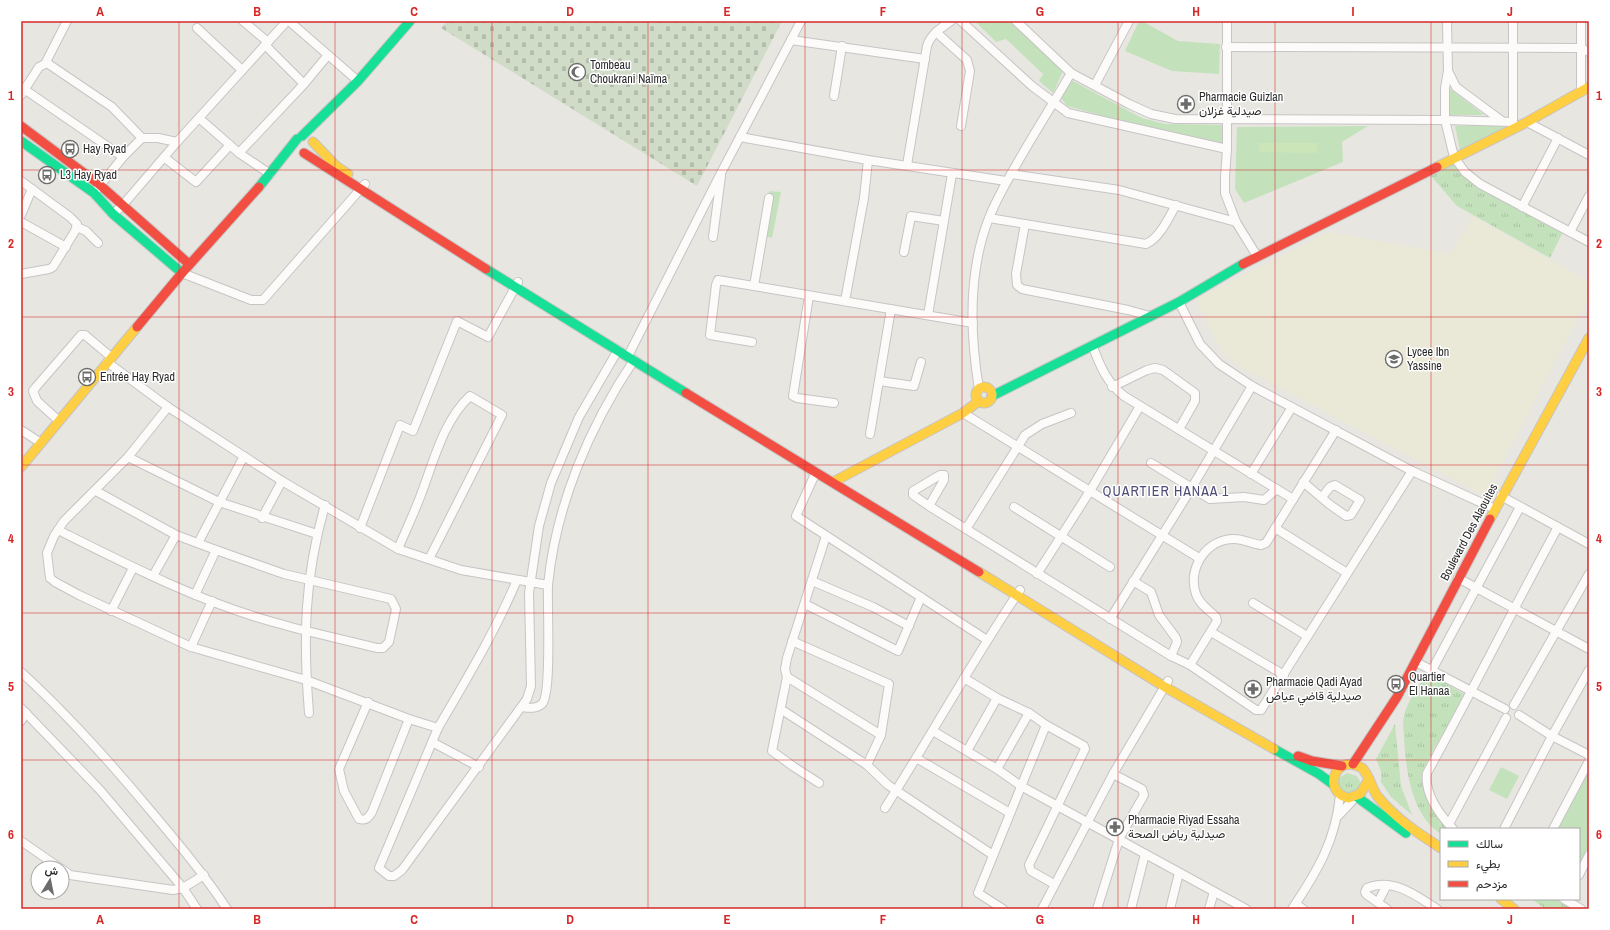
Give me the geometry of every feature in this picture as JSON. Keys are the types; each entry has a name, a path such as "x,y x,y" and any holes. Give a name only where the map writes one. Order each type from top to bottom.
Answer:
{"main road":[{"path":"21,467 189,264 270,174 300,138 358,81 410,21"},
{"path":"766,438 816,472 836,480 963,413 979,401 987,402 992,396 1093,347 1179,302 1257,256 1454,157 1513,125 1527,122 1585,90"},
{"path":"270,174 302,153 312,150 313,141 329,110"},
{"path":"21,126 100,185 189,264"},
{"path":"300,138 308,136 336,166 362,187"},
{"path":"300,138 297,148 302,153 362,187 618,350 630,356"},
{"path":"21,141 94,193 113,214 182,273"},
{"path":"516,285 1167,684 1319,774 1334,785 1340,795 1345,797 1356,797 1363,793 1373,738"},
{"name":"Boulevard Des Alaouites","path":"1373,738 1416,662 1501,496 1589,338"},
{"path":"979,401 976,395 979,389 986,387 992,392 992,396"},
{"path":"1167,684 1298,755 1312,761 1342,766 1353,764 1358,765 1377,794 1409,827 1440,847"},
{"path":"1353,764 1373,738"},
{"path":"1334,785 1335,774 1342,766"},
{"path":"1356,797 1440,856"},
{"path":"1502,900 1514,909"},
{"path":"1512,900 1523,909"}],"street":[{"path":"67,21 46,62 39,67 22,90 124,157"},
{"path":"243,21 266,43 304,84"},
{"path":"113,214 165,158 177,142 266,43 288,21 358,81"},
{"path":"522,707 533,708 541,705 545,700 548,668 548,585 551,556 563,508 578,465 630,356 722,171 801,21"},
{"path":"907,165 929,40 936,32 951,21"},
{"path":"961,21 1032,86 1054,101 1068,114 1227,149"},
{"path":"1016,21 1071,73 1151,114 1174,119 1503,121"},
{"path":"1095,85 1129,21"},
{"path":"1227,21 1227,149 1225,193 1236,222 1257,256"},
{"path":"1447,21 1448,71 1445,88 1446,120 1454,157 1465,172 1480,184 1589,242"},
{"path":"1448,71 1456,87 1503,121 1513,125 1513,21"},
{"path":"1581,21 1581,48 1585,90"},
{"path":"197,28 242,70"},
{"path":"936,32 967,60 970,65 961,126"},
{"path":"791,40 842,46 925,59"},
{"path":"834,96 842,46"},
{"path":"1226,47 1581,48 1589,52"},
{"path":"240,153 328,56"},
{"path":"46,62 112,107 142,138"},
{"path":"979,389 973,323 975,273 980,246 989,218 1006,181 1071,73"},
{"path":"199,118 240,153 270,174"},
{"path":"1527,122 1589,155"},
{"path":"94,193 142,138 154,137 177,142"},
{"path":"740,138 868,160 907,165 952,174 1006,181"},
{"path":"1522,207 1558,138"},
{"path":"165,158 196,182 230,145"},
{"path":"844,301 864,198 868,160"},
{"path":"713,237 722,171"},
{"path":"928,315 952,174"},
{"path":"1011,174 1119,190 1236,222"},
{"path":"21,181 70,217 77,224 77,227 86,231 98,243"},
{"path":"182,273 251,300 263,300 362,187"},
{"path":"21,215 32,189"},
{"path":"1570,232 1589,196"},
{"path":"754,286 769,198"},
{"path":"989,218 1146,244 1150,242 1160,231 1176,205"},
{"path":"904,252 911,216 944,221"},
{"path":"21,222 66,247"},
{"path":"1025,224 1016,274 1017,285 1022,289 1128,310 1150,316"},
{"path":"21,274 49,269 56,263 77,227"},
{"path":"189,264 200,280"},
{"path":"752,342 710,335 709,331 718,280 973,323"},
{"path":"360,528 400,425 413,431 457,321 488,337 516,285"},
{"path":"809,296 793,396 797,398 834,403"},
{"path":"1179,302 1200,344 1219,364 1252,386 1412,471 1495,509"},
{"path":"870,434 891,309"},
{"path":"59,421 35,398 33,391 81,335 85,335 109,360 168,407 282,481 398,549 461,570 548,585"},
{"path":"1093,347 1112,387 1140,406 1293,499"},
{"path":"517,580 509,600 438,728 379,868 389,876 398,875 402,870 479,767 527,699 530,686 528,626 529,592 539,526 551,483 579,418 618,350"},
{"path":"879,381 914,386 921,362"},
{"path":"1112,387 1147,370 1155,368 1163,370 1195,393 1195,401 1179,429"},
{"path":"1110,619 1191,489 1252,386"},
{"path":"398,549 421,494 433,460 457,411 470,396 502,415 429,559"},
{"path":"1037,574 1090,491 1140,406"},
{"path":"168,407 128,457 96,491 69,516 58,530 47,553 50,578 111,611 191,647 306,680 368,702 409,719 438,728"},
{"path":"1251,474 1292,408"},
{"path":"963,413 1199,558"},
{"path":"966,529 1025,435 1032,430 1071,413"},
{"path":"21,430 41,443"},
{"path":"1190,665 1216,624 1216,617 1199,600 1195,593 1194,574 1199,558 1208,549 1223,541 1243,540 1258,545 1264,545 1336,430"},
{"path":"198,543 244,456"},
{"path":"128,457 219,502 262,518 317,534"},
{"path":"1151,463 1191,489 1204,496 1214,499 1244,497 1264,500 1277,489"},
{"path":"929,506 1110,619 1171,656 1190,665 1259,711 1264,707 1307,636 1412,471"},
{"path":"816,472 796,516 987,640"},
{"path":"262,518 282,481"},
{"path":"1303,482 1329,504 1349,517 1360,500 1335,484 1330,487 1322,498"},
{"path":"58,530 133,568 195,595 274,622 383,648 389,642 396,609 395,604 385,597 284,574 216,550 176,535 96,491"},
{"path":"1501,496 1589,544"},
{"path":"309,713 306,680 305,629 309,579 317,534 325,505"},
{"path":"1432,670 1520,506"},
{"path":"1014,507 1110,567"},
{"path":"1514,705 1508,706 1505,709 1504,714 1506,718 1451,827 1438,811 1426,781 1427,773 1472,692 1513,608 1558,527"},
{"path":"1275,528 1347,573"},
{"path":"153,576 176,535"},
{"path":"819,782 789,764 772,751 782,710 787,677 785,666 826,536"},
{"path":"195,595 216,550"},
{"path":"111,611 133,568"},
{"path":"1514,705 1589,574"},
{"path":"1458,578 1589,649"},
{"path":"812,581 873,607 909,626"},
{"path":"1134,581 1151,592 1159,615 1176,638 1177,642 1171,656"},
{"path":"885,808 918,759 964,678 1018,593"},
{"path":"805,604 898,651 921,597"},
{"path":"191,647 212,601"},
{"path":"1253,604 1307,636"},
{"path":"1211,632 1284,675"},
{"path":"792,641 889,684 881,735 867,765"},
{"path":"1416,662 1505,709"},
{"path":"1505,828 1552,736 1589,670"},
{"path":"21,672 45,694 119,773 204,875 227,909"},
{"path":"787,677 881,735"},
{"path":"964,678 997,698 1029,713 1046,725 1084,746 1085,749 1056,805 1029,865 1031,871 1054,884"},
{"path":"1042,909 1114,774 1167,684"},
{"path":"967,751 997,698"},
{"path":"368,702 339,769 344,791 358,819 365,820 372,812 409,719"},
{"path":"1514,705 1518,709 1519,715 1552,736 1589,755"},
{"path":"782,710 867,765 877,776 896,791 993,855"},
{"path":"21,721 24,711 100,790 183,888 197,909"},
{"path":"997,769 1029,713"},
{"path":"1506,718 1515,719 1519,715"},
{"path":"1003,909 978,893 1046,725"},
{"path":"933,731 997,769 1022,786 1246,909"},
{"path":"432,742 479,767"},
{"path":"918,759 1010,813"},
{"path":"1554,828 1589,762"},
{"path":"1097,909 1119,839 1144,795 1142,789 1114,774"},
{"path":"1297,907 1324,859 1338,816 1340,795"},
{"path":"1338,816 1356,797"},
{"path":"21,841 48,860"},
{"path":"1131,909 1145,854"},
{"path":"1580,872 1589,855"},
{"path":"1170,909 1179,873"},
{"path":"70,875 173,890 183,888 204,875"},
{"path":"1378,902 1387,885"},
{"path":"1387,909 1367,895 1366,890 1371,886 1387,885 1403,888 1437,909"},
{"path":"1209,909 1214,892"},
{"path":"1567,900 1581,909"}],"shaded area":[{"name":"Lycee Ibn Yassine","path":"1473,216 1589,282 1589,298 1485,496 1238,366 1222,352 1196,299 1328,232 1451,254"}],"green space":[{"path":"447,21 782,21 697,186 441,28"},
{"path":"975,21 1010,21 1063,71 1053,93 1039,81 1043,74 1006,39 996,42"},
{"path":"1139,21 1142,21 1178,41 1220,44 1219,74 1172,71 1125,51"},
{"path":"1071,80 1142,118 1165,124 1223,125 1223,145 1151,129 1067,106 1061,98"},
{"path":"1449,88 1484,115 1450,115"},
{"path":"1502,124 1504,128 1460,150 1455,126"},
{"path":"1368,126 1342,142 1343,162 1244,203 1235,189 1237,127"},
{"path":"1259,143 1317,143 1317,153 1259,152"},
{"path":"1454,162 1474,185 1563,232 1550,258 1457,206 1431,176"},
{"path":"769,191 781,192 772,238 761,235"},
{"path":"1427,673 1466,695 1435,748 1422,774 1422,782 1429,804 1446,828 1440,828 1440,833 1431,826 1423,815 1412,791 1406,764 1403,721 1410,699"},
{"path":"1395,724 1401,786 1412,815 1391,797 1381,782 1381,771 1376,759"},
{"path":"1501,767 1519,776 1507,799 1489,790"},
{"path":"1589,768 1589,849 1580,866 1580,828 1556,828"},
{"path":"1347,773 1357,776 1362,785 1351,797 1337,784 1339,778"},
{"path":"1533,900 1558,900 1571,909 1545,909"}],"traffic: fast":[{"path":"302,136 358,81 410,21"},
{"path":"259,187 297,139"},
{"path":"21,141 94,193 113,214 182,273"},
{"path":"992,396 1179,302 1243,264"},
{"path":"486,269 686,393"},
{"path":"1274,749 1319,774 1334,785"},
{"path":"1357,797 1406,833"}],"traffic: slow":[{"path":"1437,167 1527,122 1589,87"},
{"path":"313,142 336,166 348,174"},
{"path":"21,467 137,327"},
{"path":"1490,519 1589,338"},
{"path":"984,387 991,392 992,395 987,402 984,403 977,398 976,395 981,388 984,387"},
{"path":"833,482 963,413 979,401"},
{"path":"979,572 1165,687 1274,749"},
{"path":"1368,781 1360,794 1348,798 1340,794 1335,788 1334,781 1335,774 1345,765 1353,764 1362,768 1378,797 1385,805 1408,825 1440,847"},
{"path":"1502,900 1514,909"}],"traffic: jam":[{"path":"21,126 100,185 189,264"},
{"path":"304,153 486,269"},
{"path":"1243,264 1437,167"},
{"path":"137,327 182,273 259,187"},
{"path":"686,393 979,572"},
{"path":"1353,764 1397,697 1490,519"},
{"path":"1298,756 1312,761 1342,766"}],"place":[{"name":"Tombeau Choukrani Naïma","path":"577,72"},
{"name":"Pharmacie Guizlan صيدلية غزلان","path":"1186,104"},
{"name":"Hay Ryad","path":"70,149"},
{"name":"L3 Hay Ryad","path":"47,175"},
{"name":"Lycee Ibn Yassine","path":"1394,359"},
{"name":"Entrée Hay Ryad","path":"87,377"},
{"name":"Quartier El Hanaa","path":"1396,684"},
{"name":"Pharmacie Qadi Ayad صيدلية قاضي عياض","path":"1253,689"},
{"name":"Pharmacie Riyad Essaha صيدلية رياض الصحة","path":"1115,827"}],"district":[{"name":"QUARTIER HANAA 1","path":"1166,491"}]}
